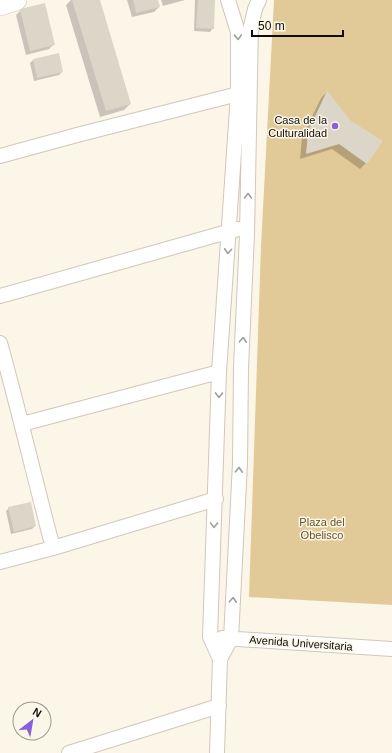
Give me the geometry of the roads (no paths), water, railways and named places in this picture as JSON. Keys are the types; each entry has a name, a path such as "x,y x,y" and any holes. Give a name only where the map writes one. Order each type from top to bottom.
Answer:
{"highway":[{"path":"0,5 16,0"}],"street":[{"path":"217,753 220,659 210,637 216,499 219,372 230,232 238,94 238,32 228,0"},
{"path":"220,659 231,639 240,464 241,368 247,227 251,26 258,0"},
{"path":"0,156 238,94"},
{"path":"0,296 247,227"},
{"path":"0,343 53,548"},
{"path":"22,424 219,372"},
{"path":"0,562 53,548 216,499"},
{"name":"Avenida Universitaria","path":"210,637 392,649"},
{"path":"69,753 219,706"}],"place":[{"name":"Casa de la Culturalidad","path":"335,126"}],"park label":[{"name":"Plaza del Obelisco","path":"322,528"}]}
